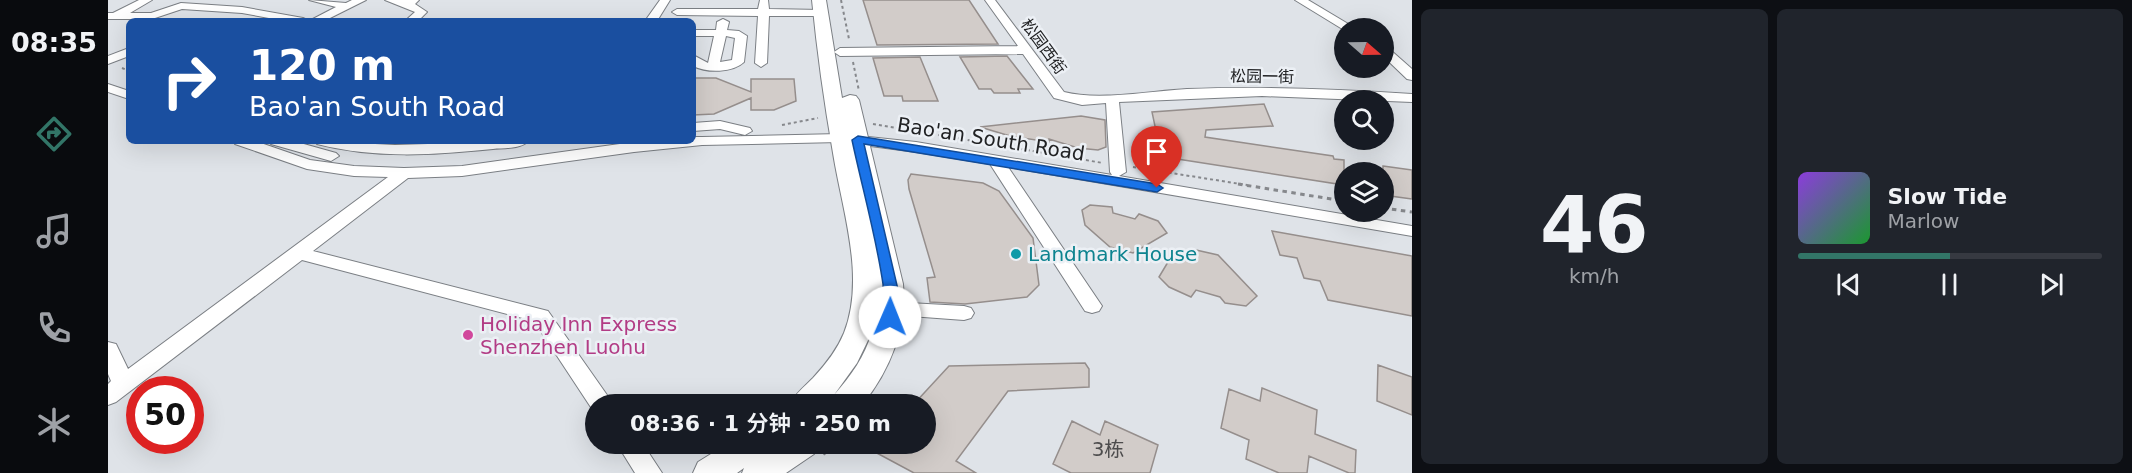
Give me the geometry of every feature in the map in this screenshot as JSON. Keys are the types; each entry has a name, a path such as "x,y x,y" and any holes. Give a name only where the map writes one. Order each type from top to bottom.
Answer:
{"main road":[{"path":"818,394 851,348 862,319 865,297 848,52 824,4"},
{"path":"824,4 852,131 888,271 891,294 884,340 855,394"},
{"path":"710,473 739,454"},
{"path":"759,473 787,454"}],"street":[{"path":"110,18 147,0"},
{"path":"237,10 256,0"},
{"path":"212,18 266,0"},
{"path":"319,0 347,6"},
{"path":"321,18 361,0"},
{"path":"390,0 411,2 422,12 415,18"},
{"path":"654,18 665,0"},
{"path":"696,31 708,0"},
{"path":"761,63 764,0"},
{"name":"松园西街","path":"990,0 1056,92 1064,98 1082,101 1112,98"},
{"path":"1300,0 1334,19"},
{"path":"676,12 702,12 727,6 764,13 824,4"},
{"path":"110,18 152,16 181,6 237,10 281,18"},
{"path":"713,67 727,6"},
{"path":"696,37 720,33 735,33 741,36 738,62 713,67 698,65 696,63"},
{"path":"848,52 1026,50"},
{"path":"108,60 126,53"},
{"path":"1394,60 1412,76"},
{"path":"108,77 126,81"},
{"path":"108,88 126,94"},
{"name":"松园一街","path":"1112,98 1206,91 1412,98"},
{"path":"1112,98 1117,167"},
{"path":"696,127 745,123"},
{"name":"Bao'an South Road","path":"696,132 745,123 852,131 1117,167 1334,208"},
{"name":"Bao'an South Road","path":"696,141 852,131 1000,168 1412,231"},
{"name":"Bao'an South Road","path":"249,144 307,164 354,171 404,173 462,171 663,144"},
{"path":"287,144 330,156 370,161 425,163 502,157 592,144"},
{"path":"330,156 361,145 465,144"},
{"path":"1000,168 1029,186"},
{"path":"1000,168 1092,306"},
{"path":"108,350 116,390 404,173"},
{"path":"1394,218 1412,221"},
{"path":"299,253 541,316 594,394"},
{"path":"890,309 964,313"},
{"path":"636,454 649,473"}],"path":[{"path":"841,0 848,52 860,93"},
{"path":"781,126 818,118"},
{"path":"852,131 875,125 1117,167 1334,200"},
{"path":"1394,210 1412,212"}],"building":[{"path":"863,0 969,0 998,44 877,45"},
{"path":"1007,56 1033,89 1018,89 1020,93 994,93 991,89 979,89 960,57"},
{"path":"920,57 938,101 903,101 902,96 884,96 873,58"},
{"path":"696,78 716,78 751,92 751,79 794,79 796,101 774,110 751,110 751,98 714,114 696,115"},
{"path":"1264,104 1273,126 1206,130 1205,137 1333,156 1334,159 1344,160 1344,162 1334,162 1334,183 1171,158 1160,150 1152,112"},
{"path":"1081,116 1105,120 1106,147 1098,150 1078,148 1049,139 1049,142 1010,136 980,127"},
{"path":"1394,168 1412,170 1412,199 1394,197"},
{"path":"911,174 983,183 999,191 1033,238 1039,285 1027,297 965,304 930,302 927,278 935,277 909,189 908,180"},
{"path":"1090,205 1112,207 1113,213 1135,219 1139,214 1158,221 1167,233 1133,253 1110,247 1085,225 1082,210"},
{"path":"1272,231 1412,256 1412,316 1328,300 1320,281 1304,278 1297,258 1280,255"},
{"path":"1196,250 1218,255 1257,296 1246,306 1225,303 1220,297 1196,290 1191,297 1169,287 1159,277 1171,257"},
{"path":"1085,363 1089,369 1089,387 1008,391 956,461 976,473 914,473 879,454 936,454 936,394 923,394 949,366"},
{"path":"1378,365 1412,377 1412,415 1377,401"},
{"path":"1262,388 1317,410 1315,434 1356,450 1355,473 1349,473 1309,456 1307,473 1279,473 1246,459 1249,440 1221,428 1229,389 1260,401"},
{"path":"1072,421 1100,435 1105,421 1158,445 1150,473 1071,473 1053,464"}],"place":[{"name":"Landmark House","path":"1016,254"},
{"name":"Holiday Inn Express Shenzhen Luohu","path":"468,335"}],"route":[{"path":"890,317 891,294 888,271 858,140 916,147 1157,188"}]}
